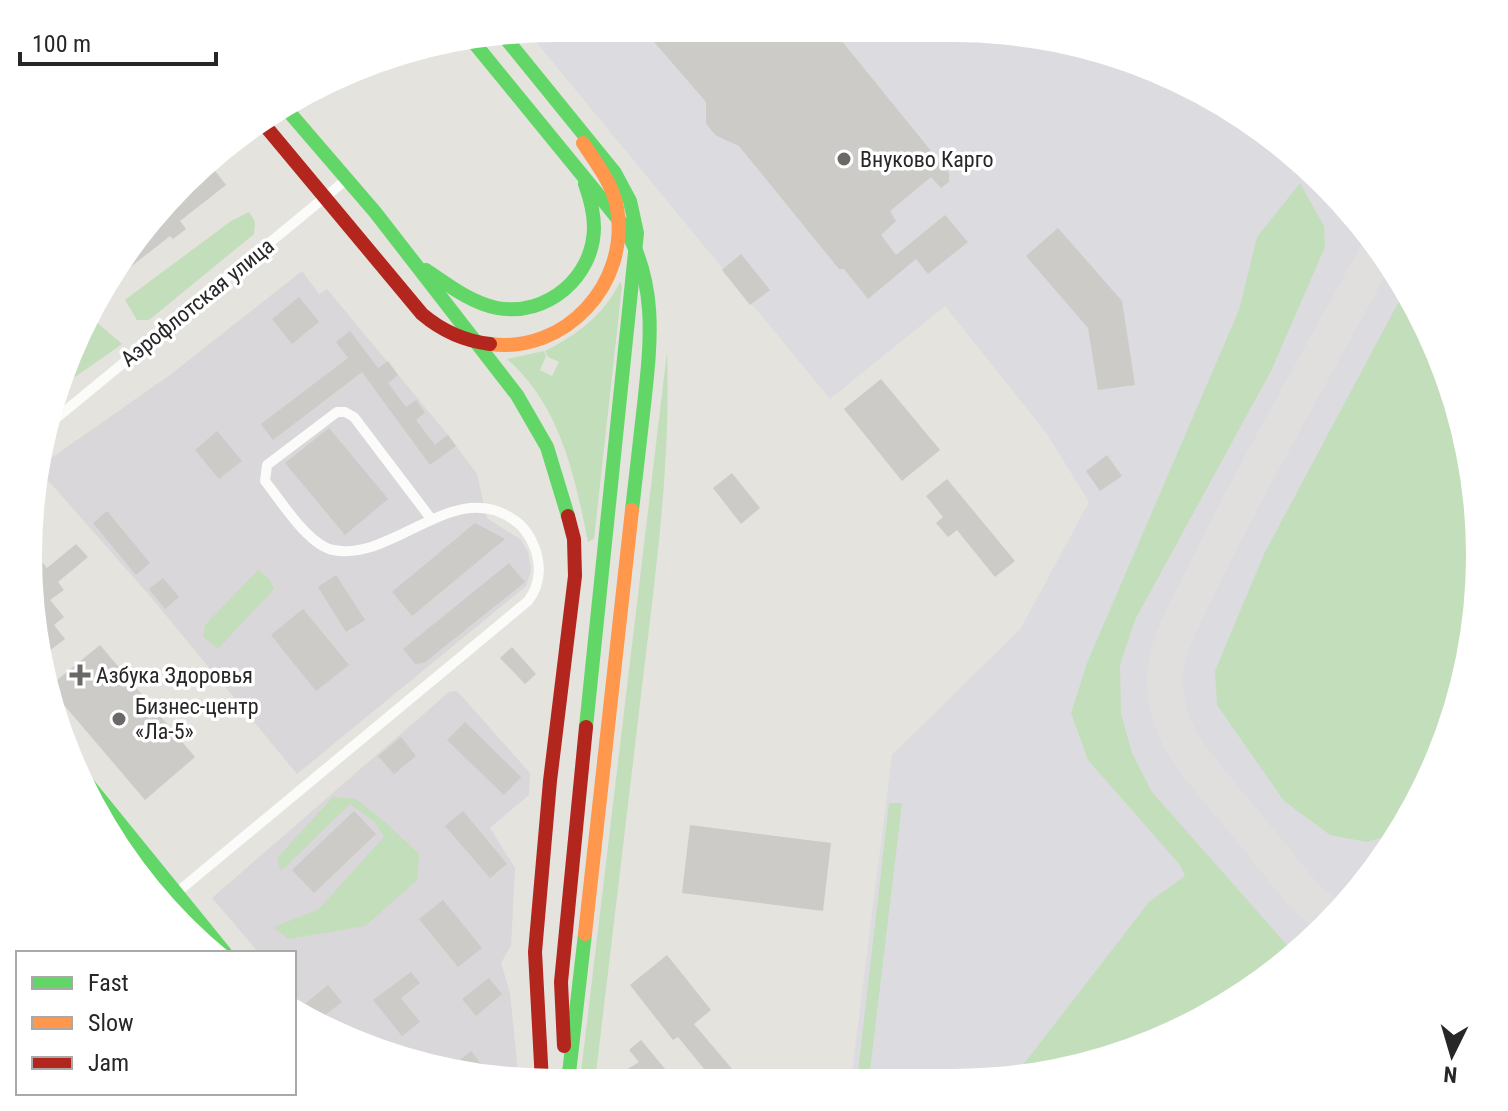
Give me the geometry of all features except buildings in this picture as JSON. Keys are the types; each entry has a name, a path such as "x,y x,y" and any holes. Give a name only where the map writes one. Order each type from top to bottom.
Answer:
{"main road":[{"path":"510,44 615,173 630,201 637,233 561,982 565,1069"},
{"path":"478,48 635,242 649,281 651,303 649,359 567,1069"},
{"path":"292,115 414,262 532,417 556,470 574,539 575,576 550,781 536,937 535,979 541,1069"},
{"path":"269,130 420,313 454,336 484,346 503,347 539,341 570,325 596,300 613,269 619,237 618,209 569,118"},
{"path":"414,262 473,300 492,307 527,308 558,296 584,270 592,252 595,233 588,190 563,150"},
{"path":"113,815 213,938"}],"street":[{"name":"Аэрофлотская улица","path":"62,414 347,179"},
{"path":"171,897 535,592 539,574 536,551 527,533 503,513 485,509 460,511 432,520 363,550 329,549 312,539 265,481 267,465 337,412 345,412 354,417 432,520"}],"shaded area":[{"path":"952,42 1020,46 1053,52 1118,69 1209,111 1291,169 1339,217 1397,299 1439,390 1462,488 1465,589 1462,623 1449,688 1413,783 1360,868 1316,919 1291,942 1238,982 1180,1016 1085,1052 1020,1065 986,1068 852,1069 892,755 1021,628 1089,502 1047,434 945,306 830,399 537,43"},
{"path":"302,271 319,294 327,289 448,435 477,474 487,518 521,540 528,552 531,571 526,586 297,774 150,596 47,480 51,458 170,375"},
{"path":"457,691 530,773 529,795 490,828 515,868 511,946 501,963 510,993 518,1068 455,1059 390,1042 299,1000 296,998 296,951 257,951 212,898 449,692"}],"green space":[{"path":"1300,183 1324,226 1325,247 1271,371 1135,620 1120,665 1121,714 1132,753 1152,792 1287,945 1238,982 1180,1016 1118,1042 1024,1064 1149,902 1185,876 1180,865 1088,760 1071,713 1087,663 1239,310 1257,237"},
{"path":"249,212 255,222 254,234 149,320 137,320 125,300 231,221"},
{"path":"620,282 594,539 588,542 571,467 552,420 525,377 507,359 544,351 546,356 540,370 552,376 559,362 548,357 545,351 568,338 598,314"},
{"path":"1399,302 1427,359 1449,423 1462,488 1465,589 1456,656 1439,721 1413,783 1381,838 1367,842 1330,835 1284,801 1217,705 1215,671 1264,554"},
{"path":"98,323 122,344 75,377 81,359"},
{"path":"667,352 665,475 653,597 596,1069 581,1069"},
{"path":"258,570 269,579 274,589 218,649 203,637 205,625"},
{"path":"333,797 356,799 419,854 417,880 365,926 288,939 274,927 319,909 384,837 374,821 350,804 281,871 277,858"},
{"path":"889,803 902,803 870,1069 858,1069"}],"taxiway":[{"path":"1323,911 1307,899 1190,756 1171,718 1165,676 1174,637 1186,611 1268,451 1373,261"}],"traffic: fast":[{"path":"510,44 615,173 630,201 637,233 586,727"},
{"path":"478,48 623,225 642,268 650,335 632,510"},
{"path":"292,115 375,212 517,395 547,447 568,516"},
{"path":"426,270 487,306 516,309 550,300 576,277 592,245 593,216 585,184"},
{"path":"113,814 213,939"},
{"path":"569,1069 585,934"}],"traffic: slow":[{"path":"490,344 518,344 544,338 567,325 587,308 603,287 613,262 618,236 617,208 608,182 583,143"},
{"path":"585,934 632,510"}],"traffic: jam":[{"path":"269,130 422,314 454,334 490,344"},
{"path":"541,1069 535,952 550,781 575,576 574,539 568,516"},
{"path":"564,1046 561,982 586,727"}],"place":[{"name":"Внуково Карго","path":"844,159"},
{"name":"Азбука Здоровья","path":"80,675"},
{"name":"Бизнес-центр «Ла-5»","path":"119,719"}]}
